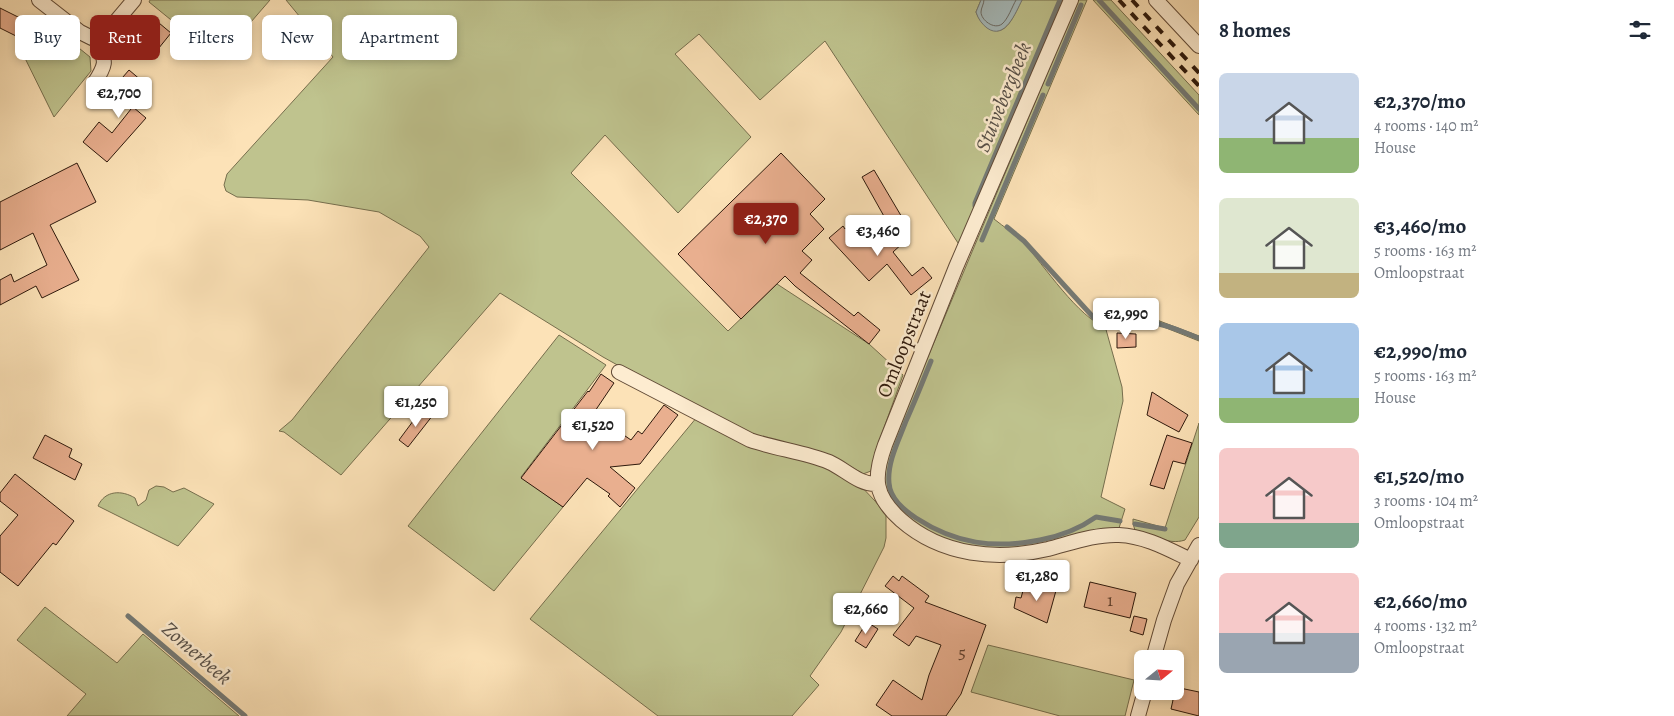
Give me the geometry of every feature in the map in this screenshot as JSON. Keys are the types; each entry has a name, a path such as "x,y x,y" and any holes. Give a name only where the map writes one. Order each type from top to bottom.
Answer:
{"street":[{"path":"39,0 84,35 90,36"},
{"path":"121,15 134,0"},
{"name":"Omloopstraat","path":"877,484 878,467 888,436 956,268 1071,0"},
{"path":"1156,0 1199,46"},
{"path":"95,82 105,64 105,60"},
{"path":"619,372 750,440 773,448 819,458 840,467 863,482 877,484 881,497 887,506 904,523 926,538 954,549 985,555 1012,556 1084,540 1118,535 1139,537 1191,560"},
{"path":"1156,650 1164,620 1177,584 1199,545"},
{"path":"1138,716 1142,700"}],"green space":[{"path":"150,0 270,0 252,21 252,15 170,15 170,19 149,2"},
{"path":"286,0 981,0 976,12 978,17 988,27 1000,30 1005,28 1013,18 1022,0 1064,0 960,246 825,41 760,100 699,34 675,54 751,137 678,213 605,135 571,173 728,331 777,284 869,344 903,375 876,450 871,471 863,474 831,458 756,438 693,407 603,357 500,293 341,475 284,432 279,431 292,420 429,247 420,236 379,212 308,200 237,197 226,191 224,185 227,174 332,60 332,15 298,15"},
{"path":"1078,0 1087,0 994,219 1024,243 1062,290 1085,314 1095,322 1105,326 1122,387 1123,401 1101,497 1125,509 1119,528 1101,530 1018,549 981,548 954,542 931,533 913,522 888,497 882,473 895,435"},
{"path":"1093,0 1111,0 1199,95 1199,115"},
{"path":"80,49 90,57 91,71 54,117 26,60 80,60"},
{"path":"1136,318 1157,320 1199,336 1199,341 1156,324 1136,323 1105,326 1109,321"},
{"path":"559,335 606,365 521,477 563,507 494,591 408,526"},
{"path":"697,417 818,461 858,483 886,515 884,547 841,632 810,676 819,685 792,716 658,716 530,619"},
{"path":"1199,423 1199,517 1185,540 1166,540 1135,530 1133,519 1165,528"},
{"path":"156,486 164,487 173,492 184,488 214,504 178,546 98,506 109,494 119,493 135,498 138,506 146,500 149,490"},
{"path":"45,607 117,663 143,634 239,716 67,716 86,694 17,640"},
{"path":"988,645 1134,680 1125,716 1060,716 971,692"}],"water":[{"path":"981,0 1022,0 1009,23 999,31 993,31 983,25 977,15 976,12"}],"building":[{"path":"0,8 15,16 15,36 0,28"},
{"path":"160,24 170,34 160,47"},
{"path":"129,70 149,87 133,107 146,118 107,162 83,142 99,122 112,133 131,109 110,92"},
{"path":"781,153 825,199 810,214 824,229 802,251 812,260 800,273 854,316 858,312 880,330 869,344 785,276 741,319 678,254"},
{"path":"77,163 96,202 50,225 79,280 42,298 36,286 0,305 0,280 11,274 14,282 47,265 33,233 0,250 0,202"},
{"path":"874,170 903,219 890,227 862,177"},
{"path":"849,225 870,245 889,227 903,243 893,252 912,276 923,267 932,278 911,295 887,264 869,281 829,238 843,226 845,229"},
{"path":"1117,333 1136,334 1136,347 1117,348"},
{"path":"601,374 614,383 593,414 631,440 638,431 642,434 664,405 678,415 640,464 610,467 635,488 620,507 608,496 610,494 587,478 563,507 521,478"},
{"path":"1152,392 1188,415 1179,432 1147,415"},
{"path":"422,409 433,415 408,447 399,440"},
{"path":"45,435 72,449 69,457 82,464 75,480 33,458"},
{"path":"1167,435 1192,443 1185,464 1173,461 1164,489 1150,485"},
{"path":"15,474 74,521 56,545 53,543 18,586 0,572 0,536 18,515 0,501 0,493"},
{"path":"893,576 899,581 902,576 929,596 925,602 986,625 961,694 946,716 892,716 876,705 893,680 922,700 929,675 941,645 916,636 909,646 893,635 914,608 885,586"},
{"path":"1090,582 1136,593 1130,618 1084,607"},
{"path":"1042,583 1057,587 1047,623 1014,608 1016,597 1021,598 1024,587 1040,591"},
{"path":"1134,616 1147,619 1143,635 1130,631"},
{"path":"867,622 878,629 866,648 855,641"},
{"path":"1184,689 1199,692 1199,716 1171,709 1173,700 1184,700"}],"waterway":[{"name":"Stuivebergbeek","path":"975,206 1060,0"},
{"path":"1099,0 1199,109"},
{"path":"1048,84 1081,5"},
{"path":"982,240 1043,95"},
{"name":"Stuivebergbeek","path":"1007,227 1024,241 1094,318 1116,323 1146,322 1159,324 1199,338"},
{"path":"931,361 897,443 890,467 890,489 898,504 916,518 946,534 961,539 991,544 1023,543 1048,538 1076,528 1096,517 1120,521"},
{"path":"1135,524 1165,529"},
{"name":"Zomerbeek","path":"128,616 245,716"}],"railway":[{"path":"1119,0 1199,86"},
{"path":"1132,0 1199,73"}]}
